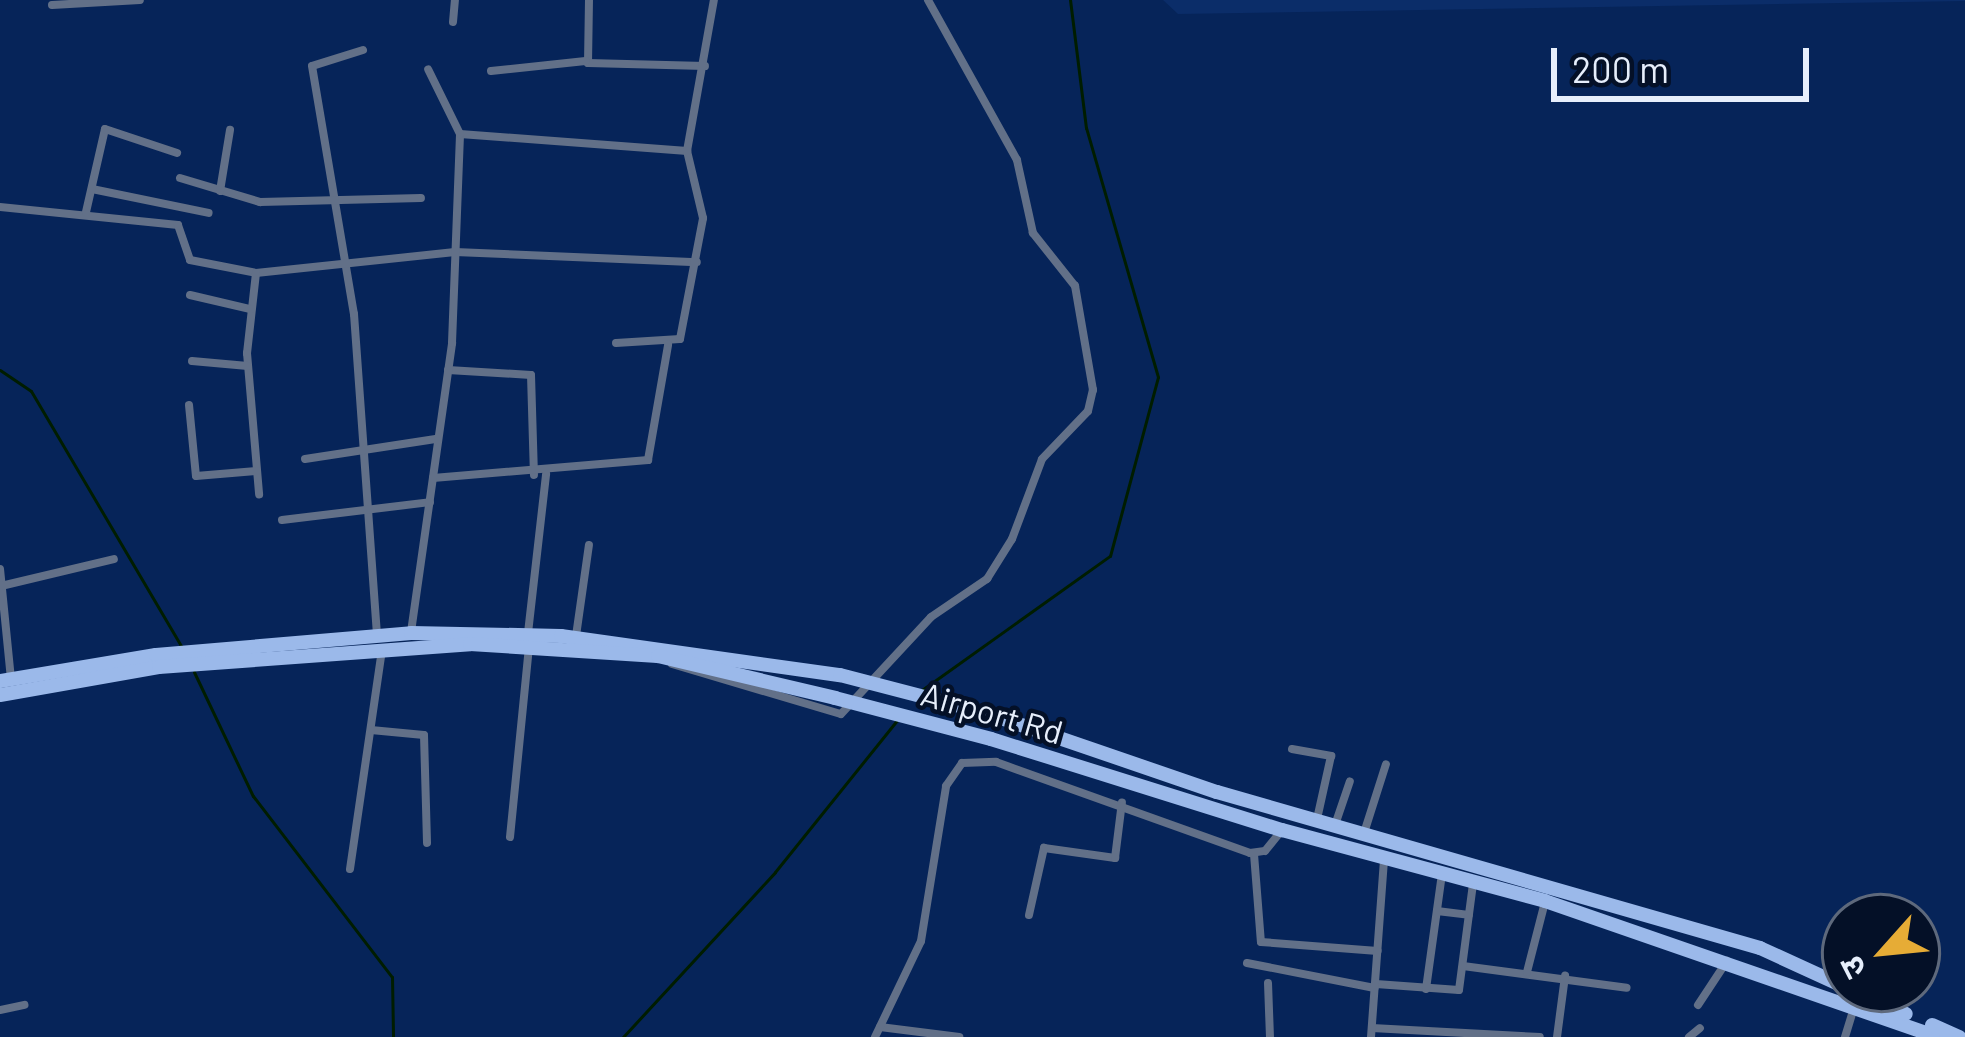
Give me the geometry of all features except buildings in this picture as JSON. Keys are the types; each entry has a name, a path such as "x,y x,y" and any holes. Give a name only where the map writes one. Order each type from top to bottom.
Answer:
{"main road":[{"path":"6,687 157,661 380,642 411,633 575,638 840,675 986,713 1317,820 1760,949 1821,979"},
{"name":"Airport Rd","path":"380,642 529,640 661,657 835,698 991,739 1282,830 1546,901 1821,985"},
{"name":"Airport Rd","path":"1890,1013 1937,1037"},
{"path":"1900,1013 1959,1037"}],"street":[{"path":"52,5 140,0"},
{"path":"453,22 454,0"},
{"path":"586,61 589,0"},
{"path":"616,343 668,345 680,339 704,218 687,151 714,0"},
{"path":"661,657 687,673 842,714 931,617 987,579 1012,538 1042,460 1088,411 1093,390 1070,274 1033,233 1017,160 928,0"},
{"path":"350,869 380,642 373,508 346,263 312,66 362,50"},
{"path":"491,71 586,61 704,66"},
{"path":"411,633 448,370 460,134 428,69"},
{"path":"86,212 105,129 177,153"},
{"path":"220,191 230,130"},
{"path":"460,134 687,151"},
{"path":"180,178 260,202 334,196 422,197"},
{"path":"92,189 208,213"},
{"path":"0,207 178,224 190,260 256,273 455,252 697,262"},
{"path":"256,273 248,366 260,494"},
{"path":"190,296 250,309"},
{"path":"433,478 547,474 649,460 668,345"},
{"path":"192,361 248,366"},
{"path":"448,370 531,375 534,475"},
{"path":"189,405 196,476 256,471"},
{"path":"305,459 435,439"},
{"path":"510,837 547,474"},
{"path":"282,520 430,502"},
{"path":"575,638 589,545"},
{"path":"1,586 114,560"},
{"path":"0,569 6,687"},
{"path":"370,730 424,735 427,843"},
{"path":"1292,749 1331,755 1317,820"},
{"path":"959,1037 878,1032 921,941 955,768 970,760 996,762 1122,802 1254,854"},
{"path":"1364,833 1386,764"},
{"path":"1336,825 1350,781"},
{"path":"1029,915 1044,848 1114,858 1122,802"},
{"path":"1254,854 1282,830"},
{"path":"1254,854 1261,942 1378,951"},
{"path":"1384,857 1372,1033 1540,1037"},
{"path":"1426,989 1442,873"},
{"path":"1247,963 1376,986 1458,991 1474,881"},
{"path":"1527,972 1546,901"},
{"path":"1436,911 1469,915"},
{"path":"1698,1005 1728,960"},
{"path":"1463,966 1628,988"},
{"path":"1557,1037 1565,976"},
{"path":"1268,983 1270,1037"},
{"path":"0,1010 24,1005"},
{"path":"1689,1037 1700,1028"}],"shaded area":[{"path":"1163,0 1965,0 1965,1 1178,14"}],"waterway":[{"path":"919,692 1110,556 1158,377 1086,128 1070,0"},
{"path":"0,370 31,391 182,647"},
{"path":"194,672 253,796 392,977 393,1037"},
{"path":"623,1037 775,872 898,719"}]}
